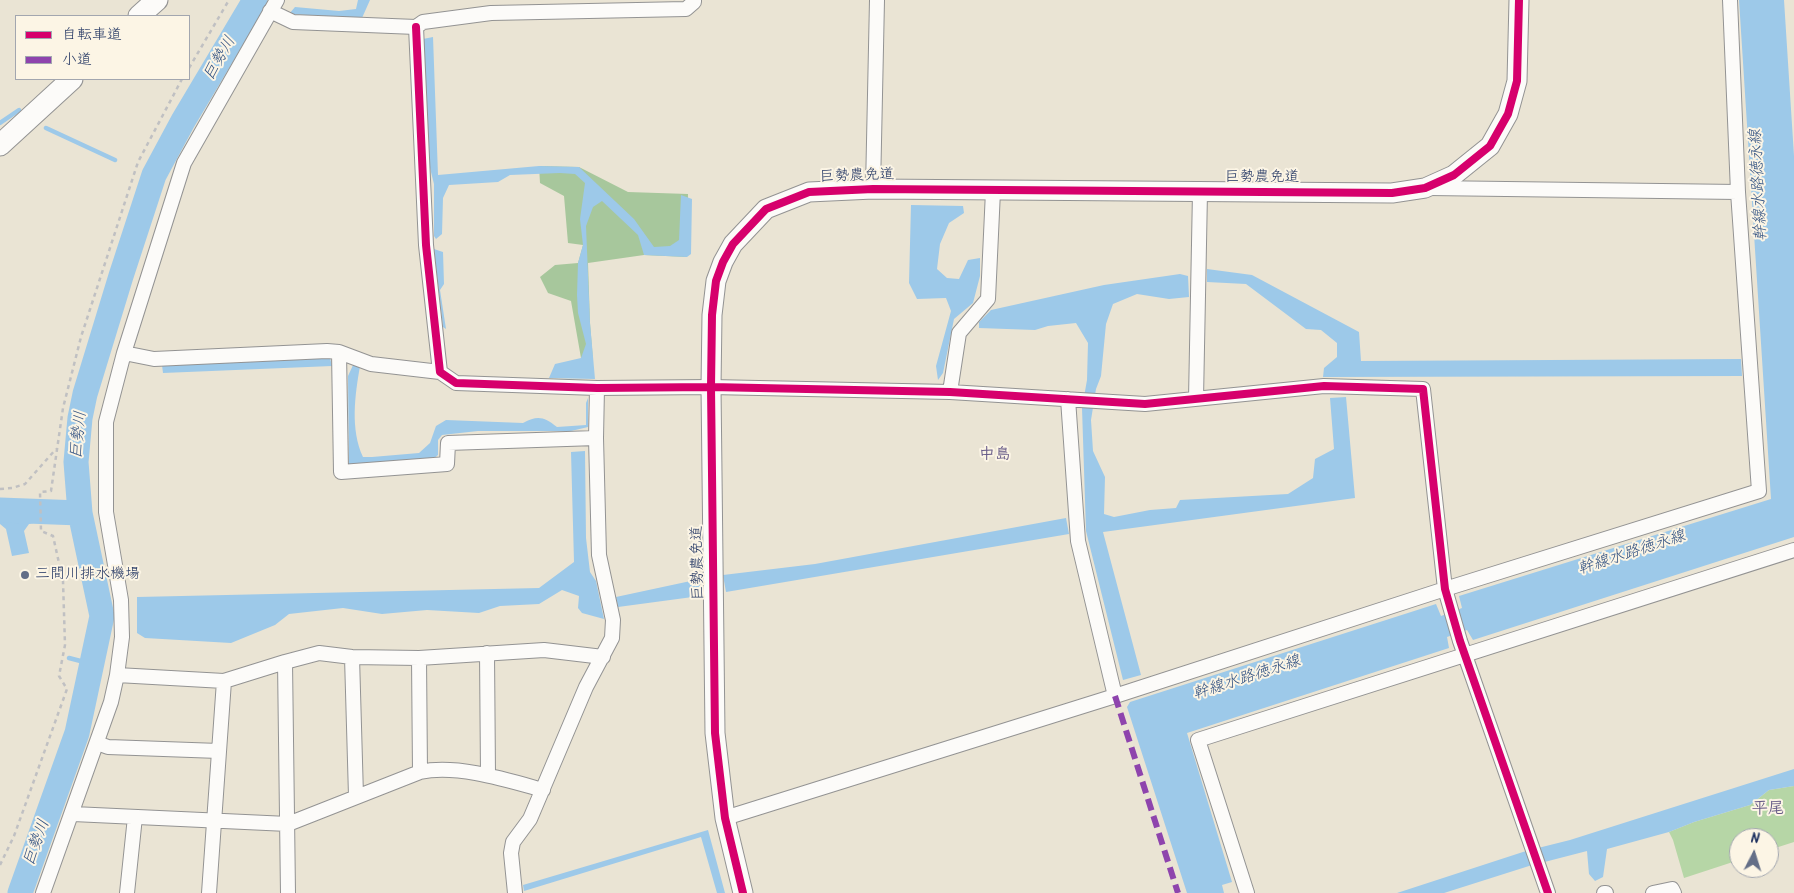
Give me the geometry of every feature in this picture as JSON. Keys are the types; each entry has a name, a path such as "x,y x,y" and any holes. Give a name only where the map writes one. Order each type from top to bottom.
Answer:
{"main road":[{"path":"141,15 157,0"},
{"path":"0,145 71,80"}],"street":[{"path":"44,893 111,702 117,675 122,637 121,600 106,512 106,422 124,353 184,163 273,5 293,22 416,27 423,22 491,13 686,9 694,0"},
{"path":"873,188 876,0"},
{"name":"巨勢農免道","path":"743,893 725,818 715,732 711,387 712,315 716,281 723,262 733,244 766,210 809,192 873,188 1392,193 1425,188 1454,175 1490,146 1508,114 1517,81 1519,0"},
{"path":"725,818 1447,594 1759,491 1738,192 1730,0"},
{"path":"416,27 426,245 440,372"},
{"path":"1425,188 1738,192"},
{"path":"950,392 958,333 988,298 993,190"},
{"path":"1196,399 1200,192"},
{"path":"124,353 154,359 339,352 371,364 440,372 456,383 597,388 711,387 950,392 1145,404 1324,386 1423,389 1447,594 1463,647 1548,893"},
{"path":"339,352 341,472 447,464 448,443 596,438"},
{"path":"515,893 511,853 513,842 530,819 586,688 612,638 613,620 599,555 596,438 597,388"},
{"path":"1073,399 1078,541 1115,696"},
{"path":"1246,893 1198,740 1463,647 1794,550"},
{"path":"117,675 224,681 319,653 352,657 419,658 544,650 603,657"},
{"path":"487,653 488,775"},
{"path":"352,657 356,796"},
{"path":"419,658 420,772"},
{"path":"285,662 288,893"},
{"path":"209,893 224,681"},
{"path":"97,743 108,747 219,751"},
{"path":"73,814 288,824 356,796 434,768 488,775 543,790"},
{"path":"127,893 134,817"},
{"path":"1653,893 1672,889 1674,893"}],"path":[{"path":"190,66 229,0"},
{"path":"0,866 14,836 67,688 59,676 66,645 63,581 53,536 41,531 40,492 51,491 63,408 81,337 138,162 181,80"},
{"path":"0,489 25,484 57,448"}],"green space":[{"path":"539,166 579,167 628,192 688,194 687,257 644,255 588,263 593,360 581,358 571,301 548,293 540,277 555,265 578,263 583,245 568,243 564,196 540,183"},
{"path":"1794,786 1794,842 1779,847 1779,828 1729,828 1729,863 1684,878 1669,832 1694,822 1750,805 1769,790"}],"water":[{"path":"358,0 370,0 362,18 289,14 295,7 339,11 356,9"},
{"name":"幹線水路徳永線","path":"1739,0 1784,0 1794,156 1794,537 1473,640 1467,630 1447,637 1449,648 1187,733 1232,882 1222,885 1224,893 1187,893 1127,707 1130,702 1436,604 1441,616 1462,608 1459,596 1771,499"},
{"path":"433,37 438,175 539,166 579,167 634,219 654,247 670,246 679,240 681,195 692,199 691,254 687,257 644,255 638,235 602,201 593,207 586,226 590,323 595,379 549,378 555,364 581,358 586,344 578,313 577,295 578,263 583,245 580,219 585,183 575,174 510,175 498,182 449,185 443,198 442,234 436,239 434,236 434,184 428,160 423,39"},
{"path":"911,205 963,206 964,213 949,223 940,244 937,269 947,278 959,279 968,260 980,258 980,276 973,303 954,319 943,373 938,380 936,366 951,311 946,298 917,299 909,283"},
{"path":"434,249 443,252 444,284 440,290 446,329 443,327"},
{"path":"1207,269 1252,275 1359,332 1361,361 1741,359 1742,376 1323,377 1324,368 1337,357 1337,343 1321,330 1306,329 1246,284 1207,282"},
{"path":"1180,274 1188,276 1189,297 1169,299 1137,294 1113,304 1106,324 1101,376 1096,389 1091,420 1093,451 1105,477 1104,514 1114,517 1150,510 1176,508 1180,500 1288,494 1313,478 1315,459 1334,449 1330,398 1346,397 1355,498 1103,532 1141,675 1123,680 1086,531 1082,408 1087,380 1088,343 1076,323 1048,326 1035,330 979,328 979,322 991,310 1104,285"},
{"path":"330,358 332,366 163,373 162,365"},
{"path":"354,363 360,366 355,400 355,424 356,435 363,457 419,453 430,443 436,426 446,420 523,423 541,418 557,427 586,425 586,403 588,398 588,427 571,431 478,431 442,435 438,440 438,455 433,459 349,466 348,376"},
{"path":"585,451 586,538 590,572 596,581 604,619 582,613 578,608 579,596 562,590 539,604 500,606 479,613 427,610 382,614 343,608 289,614 275,625 231,643 145,638 137,633 137,597 539,588 574,562 571,452"},
{"path":"0,500 38,500 38,522 29,524 24,531 29,553 12,556 6,529 0,524"},
{"path":"1066,518 1069,534 726,592 723,575 815,564"},
{"path":"700,579 700,596 618,607 616,597"},
{"path":"1794,769 1794,786 1769,790 1750,805 1694,822 1669,832 1607,849 1603,877 1595,881 1589,874 1587,851 1529,866 1444,893 1397,893 1526,851 1570,840"},
{"path":"708,830 725,893 717,893 701,837 524,891 523,885"}],"waterway":[{"name":"巨勢川","path":"20,893 77,733 102,616 80,513 76,462 80,418 85,394 154,175 183,121 255,0"},
{"path":"0,123 19,110"},
{"path":"46,128 115,160"},
{"path":"0,510 80,513"},
{"path":"69,658 92,664"}],"marked path":[{"path":"1115,696 1178,893"}],"cycle path":[{"path":"743,893 725,818 715,733 711,387 712,315 716,281 723,262 733,244 766,209 809,192 873,189 1392,193 1425,188 1454,175 1490,146 1508,114 1517,81 1519,0"},
{"path":"416,27 426,245 440,372 456,383 597,388 711,387 950,392 1145,404 1324,386 1423,389 1445,589 1460,641 1548,893"}],"place":[{"name":"三間川排水機場","path":"25,575"}],"district":[{"name":"中島","path":"995,456"},
{"name":"平尾","path":"1768,810"}]}
